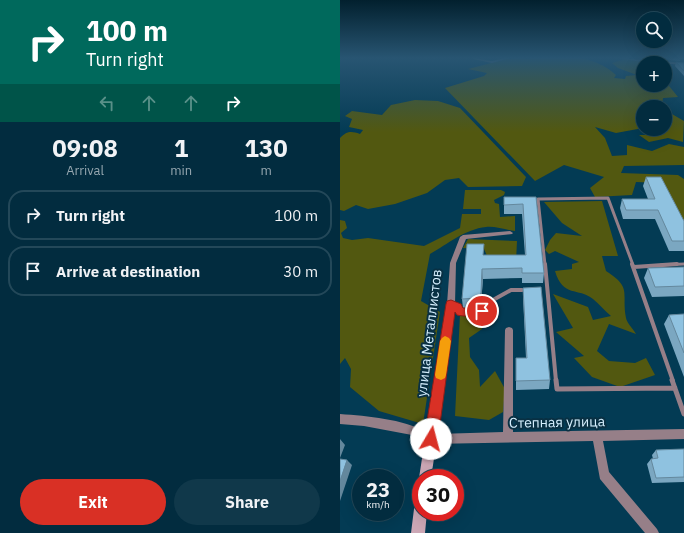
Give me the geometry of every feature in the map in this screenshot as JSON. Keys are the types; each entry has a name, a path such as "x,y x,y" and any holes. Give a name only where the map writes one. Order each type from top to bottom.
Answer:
{"street":[{"name":"улица Металлистов","path":"426,469 451,304 454,263 462,237 510,232"},
{"path":"508,437 509,330"},
{"path":"340,419 364,421 413,430 431,439"},
{"name":"Степная улица","path":"431,439 684,434"},
{"path":"597,435 604,475 653,533"},
{"path":"418,533 420,521"}],"lane":[{"path":"675,388 557,389 538,199 608,198 634,267 684,414"},
{"path":"634,267 684,264"},
{"path":"540,289 547,289"},
{"path":"451,304 457,306 460,312 482,311 484,305 511,290 522,290"}],"green space":[{"path":"462,83 636,83 636,92 672,92 672,90 678,97 663,98 663,100 636,100 636,129 616,133 595,127 605,138 612,156 627,155 627,145 652,151 669,144 684,147 684,165 624,166 621,173 678,175 684,179 684,226 661,183 636,182 632,195 595,197 590,188 604,177 564,165 535,181 445,88"},
{"path":"415,100 438,101 460,108 526,177 522,186 468,187 459,178 445,180 427,193 395,204 368,209 356,205 344,211 340,210 340,138 349,132 360,134 363,130 349,127 352,119 345,116 352,111 382,115 391,105"},
{"path":"672,114 684,121 683,142 668,138 649,142 640,136 672,136"},
{"path":"465,190 501,190 505,192 504,195 494,200 495,203 499,204 500,217 515,216 515,231 493,227 478,228 464,234 430,254 421,301 440,312 423,424 379,411 350,387 351,369 345,358 340,364 340,220 345,221 347,228 341,233 343,238 352,240 368,238 424,246 460,228 462,214 481,214 481,209 463,209"},
{"path":"602,201 618,256 602,256 606,271 620,282 623,287 626,318 636,334 609,324 597,351 609,361 635,363 646,358 655,375 620,387 592,377 574,358 584,356 556,332 573,328 553,294 588,307 593,320 611,316 593,299 582,293 567,289 558,279 555,271 572,269 572,264 579,262 555,251 549,254 545,250 550,240 556,233 582,236 562,223 544,202"},
{"path":"468,239 517,241 516,262 488,258 484,249 463,248"},
{"path":"478,312 482,329 469,338 470,357 479,370 480,387 495,371 505,389 503,412 489,420 455,416 460,314"}],"building":[{"path":"646,177 661,177 684,221 684,241 672,241 658,210 626,210 622,199 655,199"},
{"path":"504,197 536,197 544,273 522,273 522,268 482,269 481,293 479,298 462,299 467,244 484,244 483,255 526,255 523,204 504,205"},
{"path":"684,267 684,286 655,287 648,268"},
{"path":"541,287 550,380 516,381 516,358 527,358 523,288"},
{"path":"684,314 684,353 669,315"},
{"path":"684,449 684,477 656,478 651,459 658,458 656,450"},
{"path":"340,459 347,460 340,481"}],"slow traffic":[{"path":"441,375 445,341"}],"route":[{"path":"431,439 451,304 457,306 460,312 482,311"}]}
